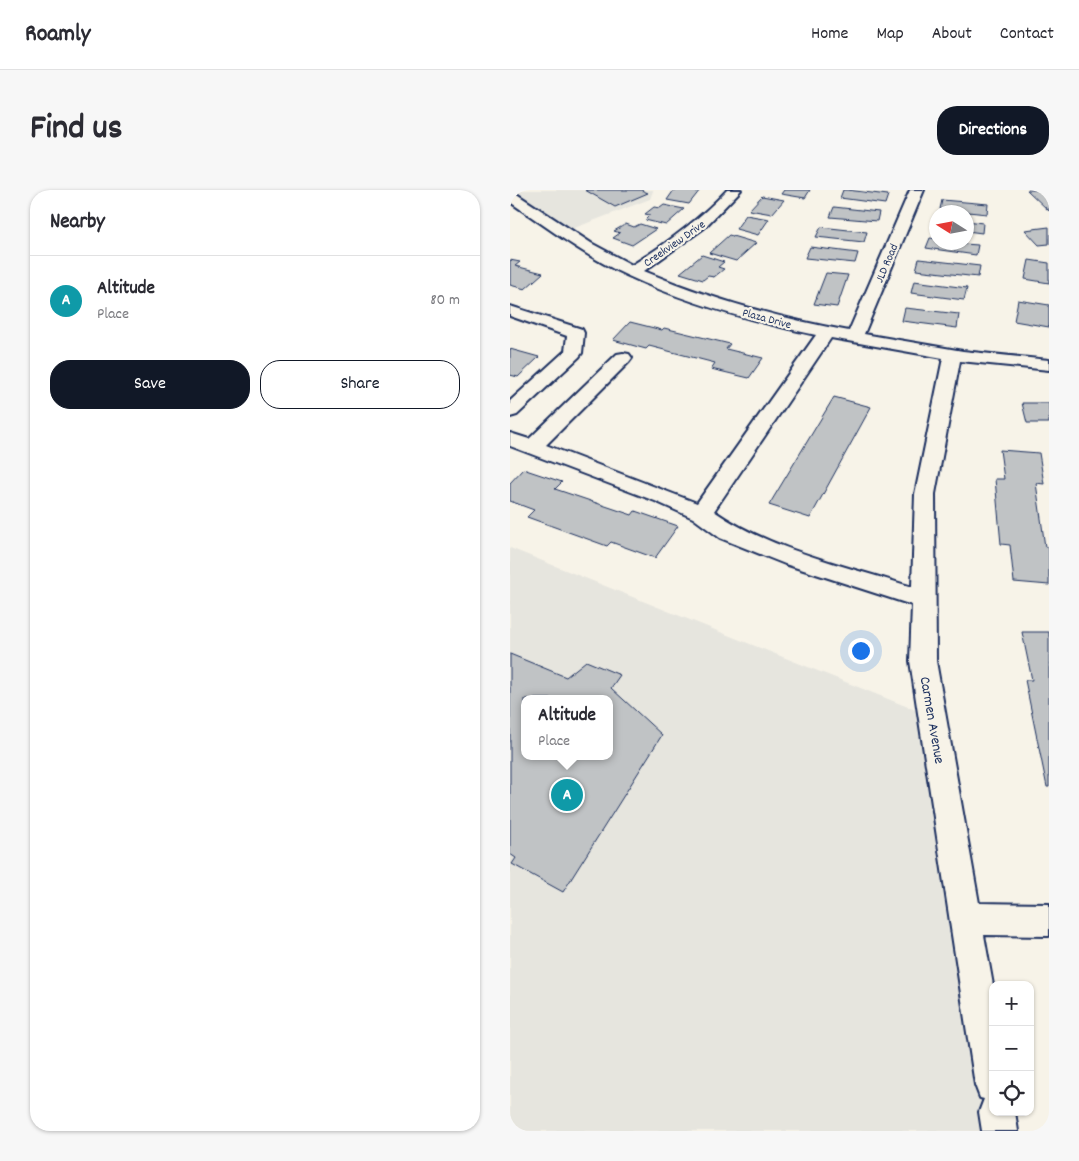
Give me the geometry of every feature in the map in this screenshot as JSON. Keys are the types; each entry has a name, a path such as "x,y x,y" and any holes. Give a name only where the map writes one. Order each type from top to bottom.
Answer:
{"street":[{"name":"Creekview Drive","path":"632,272 699,227 734,190"},
{"name":"JLD Road","path":"855,336 917,190"},
{"name":"Plaza Drive","path":"510,196 582,244 632,272 712,303 777,322 953,354 1049,365"},
{"path":"510,312 576,333 573,353 510,411"},
{"path":"701,513 826,331"},
{"name":"Carmen Avenue","path":"953,354 925,494 922,599 923,661 991,1071"},
{"path":"532,448 622,358"},
{"path":"510,439 662,496 701,513 728,532 793,558 922,599"},
{"path":"966,919 1049,920"},
{"path":"998,1116 1000,1131"}],"shaded area":[{"path":"510,190 653,191 650,199 564,232 510,196"},
{"path":"510,548 933,717 989,1086 989,1116 994,1116 1000,1131 510,1131"}],"building":[{"path":"585,190 641,190 648,193 615,207"},
{"path":"674,190 700,190 689,204 667,200"},
{"path":"784,190 810,190 805,198 781,194"},
{"path":"843,190 888,195 885,204 840,198"},
{"path":"1027,190 1049,190 1049,211"},
{"path":"762,196 784,200 772,214 749,210"},
{"path":"942,200 988,204 987,214 974,213 974,205 941,205"},
{"path":"664,205 684,209 666,225 645,220 650,215 645,214 654,207 660,208"},
{"path":"834,207 879,212 877,221 830,217"},
{"path":"746,215 769,219 758,235 736,229"},
{"path":"974,222 983,223 982,233 974,232"},
{"path":"626,224 634,227 640,224 656,229 632,245 613,238 620,233 614,231"},
{"path":"821,227 867,232 864,242 816,237"},
{"path":"1049,227 1049,244 1039,245 1025,230"},
{"path":"729,235 756,243 736,261 709,253"},
{"path":"974,245 978,245 976,255 940,250 974,250"},
{"path":"810,247 858,253 855,263 805,258"},
{"path":"702,255 724,262 718,267 724,269 714,277 708,276 703,280 680,273"},
{"path":"919,259 980,266 978,277 916,270"},
{"path":"510,260 520,262 515,266 543,273 525,289 510,285"},
{"path":"1029,260 1049,263 1049,283 1025,279"},
{"path":"826,273 848,275 837,307 814,304"},
{"path":"914,281 967,288 964,300 911,293"},
{"path":"1018,300 1049,305 1049,327 1014,321"},
{"path":"905,308 959,314 957,328 902,321"},
{"path":"630,322 730,344 726,349 763,358 749,378 711,369 715,363 649,346 646,349 613,340"},
{"path":"510,349 539,357 518,377 510,375"},
{"path":"834,397 871,407 810,518 769,505"},
{"path":"1022,403 1049,403 1049,423 1027,423"},
{"path":"1000,450 1039,453 1044,484 1036,483 1045,547 1049,547 1049,585 1014,582 1010,545 1001,544 995,479 1004,479"},
{"path":"523,469 562,482 555,489 632,515 635,511 678,526 655,558 611,542 607,546 527,517 534,510 510,501 510,483"},
{"path":"1022,632 1049,632 1049,787 1047,787 1025,680 1032,680"},
{"path":"510,654 566,677 586,661 620,675 611,688 662,735 563,892 512,864 516,858 510,854"}],"place":[{"name":"Altitude","path":"567,795"}]}
